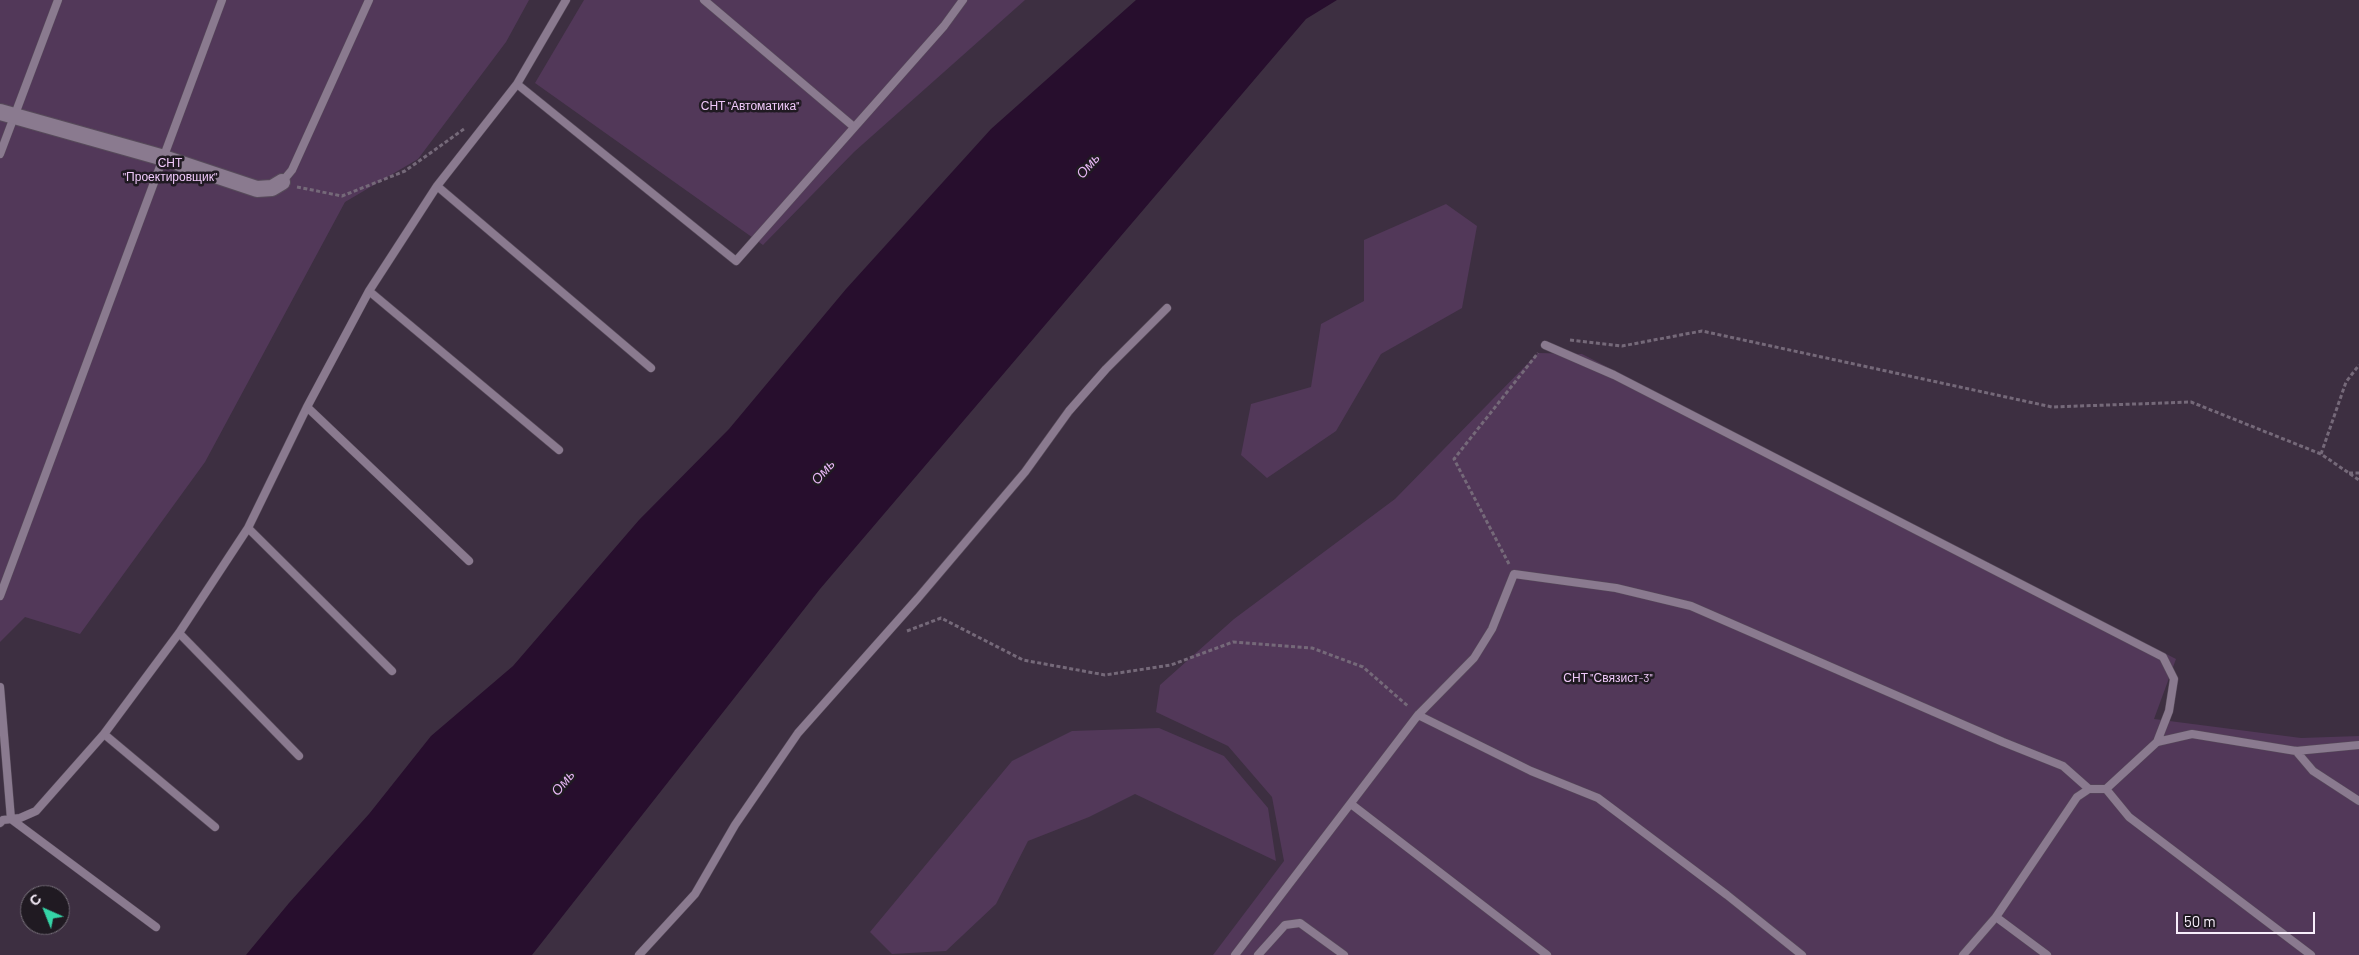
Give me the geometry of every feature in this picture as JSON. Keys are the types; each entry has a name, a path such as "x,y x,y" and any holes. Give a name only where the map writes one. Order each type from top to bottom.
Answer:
{"street":[{"path":"7,114 164,158 257,189 272,188 282,182"}],"lane":[{"path":"0,154 7,114 58,0"},
{"path":"0,596 222,0"},
{"path":"282,182 292,170 370,0"},
{"path":"0,823 3,820 20,818 36,811 104,734 179,633 248,528 307,407 368,291 437,186 517,84 566,0"},
{"path":"704,0 854,127"},
{"path":"517,84 736,261 944,26 963,0"},
{"path":"437,186 651,368"},
{"path":"368,291 559,450"},
{"path":"639,955 695,894 735,825 798,733 881,641 1025,472 1075,404 1106,369 1168,308"},
{"path":"1545,345 1614,375 2163,657 2174,679 2169,711 2158,742 2106,790 2089,789 2077,797 1996,917 1963,955"},
{"path":"307,407 469,561"},
{"path":"248,528 392,671"},
{"path":"1235,955 1418,716 1474,658 1492,629 1514,574 1616,588 1691,606 2003,742 2063,766 2089,789"},
{"path":"179,633 298,756"},
{"path":"0,687 11,819 156,927"},
{"path":"1418,716 1531,771 1598,798 1727,894 1802,955"},
{"path":"104,734 215,827"},
{"path":"2158,742 2192,734 2296,751 2359,745"},
{"path":"2296,751 2313,771 2359,801"},
{"path":"2106,790 2129,817 2311,955"},
{"path":"1351,804 1547,955"},
{"path":"1996,917 2047,955"},
{"path":"1258,955 1285,925 1300,923 1344,955"}],"path":[{"path":"282,182 305,190 342,196 404,171 467,127"},
{"path":"1514,574 1454,459 1551,338 1622,346 1702,331 2052,407 2190,402 2321,454 2359,480"},
{"path":"2321,454 2346,382 2359,365"},
{"path":"2349,474 2359,473"},
{"path":"881,641 941,618 1023,660 1105,675 1170,665 1233,642 1312,648 1363,667 1418,716"}],"green space":[{"name":"СНТ \"Проектировщик\"","path":"0,0 529,0 506,42 418,159 345,202 205,462 80,634 25,617 0,642"},
{"name":"СНТ \"Автоматика\"","path":"584,0 1025,0 854,152 763,245 535,83"},
{"path":"1446,204 1477,226 1462,308 1381,354 1336,431 1267,478 1241,455 1251,404 1311,387 1321,324 1364,301 1364,240"},
{"name":"СНТ \"Связист-3\"","path":"1538,353 1582,354 2176,659 2154,719 2301,738 2359,736 2359,955 1213,955 1284,861 1272,797 1228,746 1156,712 1160,685 1234,619 1395,499"},
{"path":"1159,728 1224,756 1268,808 1276,861 1135,794 1089,817 1028,841 996,904 946,951 892,954 870,932 1012,761 1072,731"}],"water":[{"name":"Омь","path":"1136,0 1337,0 1306,19 820,589 532,955 246,955 289,903 369,814 431,736 513,666 639,520 729,429 846,289 991,129"}]}
